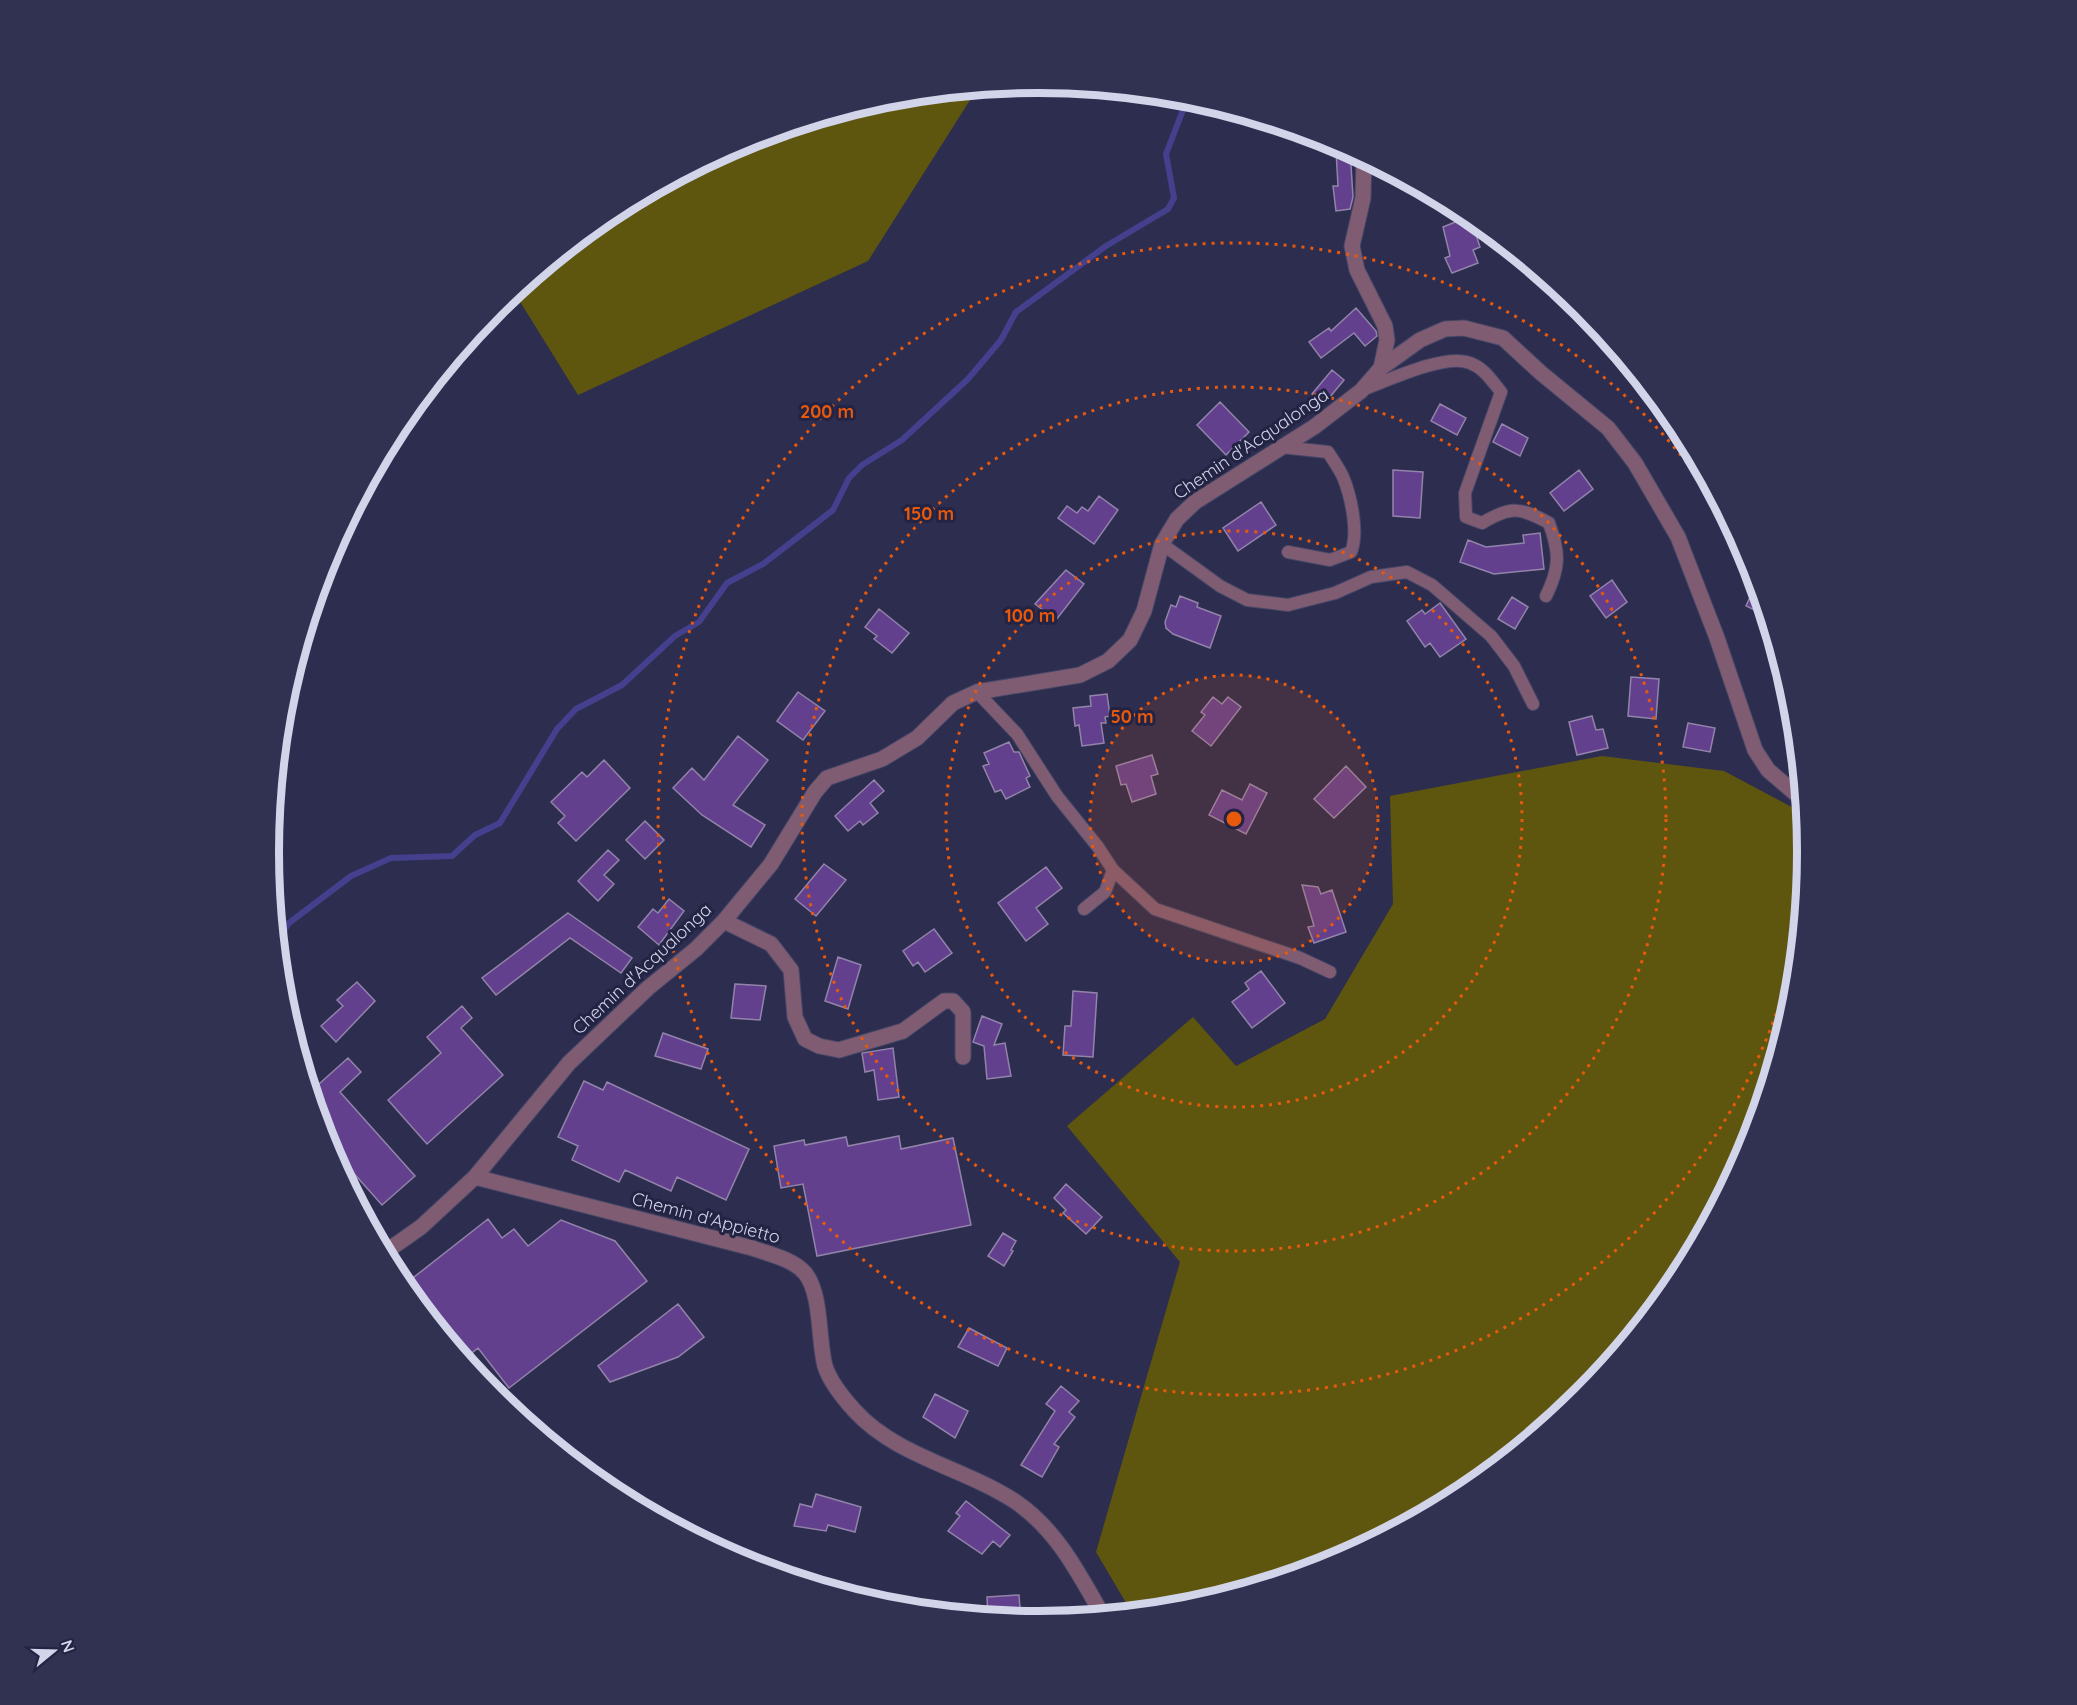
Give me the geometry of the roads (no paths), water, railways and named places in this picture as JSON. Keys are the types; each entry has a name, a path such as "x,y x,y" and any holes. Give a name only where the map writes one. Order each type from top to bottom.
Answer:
{"street":[{"path":"1364,166 1363,198 1352,246 1357,270 1385,326 1387,340 1382,368"},
{"name":"Chemin d'Acqualonga","path":"391,1249 421,1227 475,1177 570,1062 648,988 696,949 724,921 771,864 815,792 827,778 882,759 917,738 953,703 977,692 1080,675 1108,661 1130,640 1139,620 1162,544 1177,519 1195,502 1314,427 1361,391 1382,368 1420,340 1445,329 1464,328 1503,338 1541,374 1608,428 1635,463 1678,537 1717,638 1755,750 1768,770 1795,793"},
{"path":"724,921 771,944 791,969 795,1017 805,1039 819,1046 839,1050 903,1031 932,1013 944,1001 953,1001 963,1012 963,1057"},
{"name":"Chemin d'Appietto","path":"475,1177 752,1248 786,1260 805,1273 813,1289 826,1367 845,1399 880,1435 1016,1502 1046,1526 1066,1552 1099,1609"}],"lane":[{"path":"1361,391 1430,364 1469,362 1487,374 1501,392 1465,493 1466,517 1482,523 1504,511 1526,510 1550,523 1558,547 1556,576 1546,596"},
{"path":"1281,447 1328,452 1343,477 1355,544 1352,552 1330,560 1288,552"},
{"path":"1162,544 1220,586 1247,600 1288,605 1335,593 1371,577 1407,572 1432,585 1491,636 1514,666 1533,704"},
{"path":"977,692 1017,734 1057,796 1098,847 1113,870 1155,909 1300,958 1330,972"},
{"path":"1084,909 1105,892 1113,870"}],"waterway":[{"path":"283,931 289,923 351,876 391,858 452,856 475,835 500,823 557,729 576,709 622,685 675,636 699,622 727,583 763,564 833,510 849,478 862,465 902,440 968,379 1001,340 1016,312 1106,246 1168,209 1174,198 1166,154 1184,107"}]}
